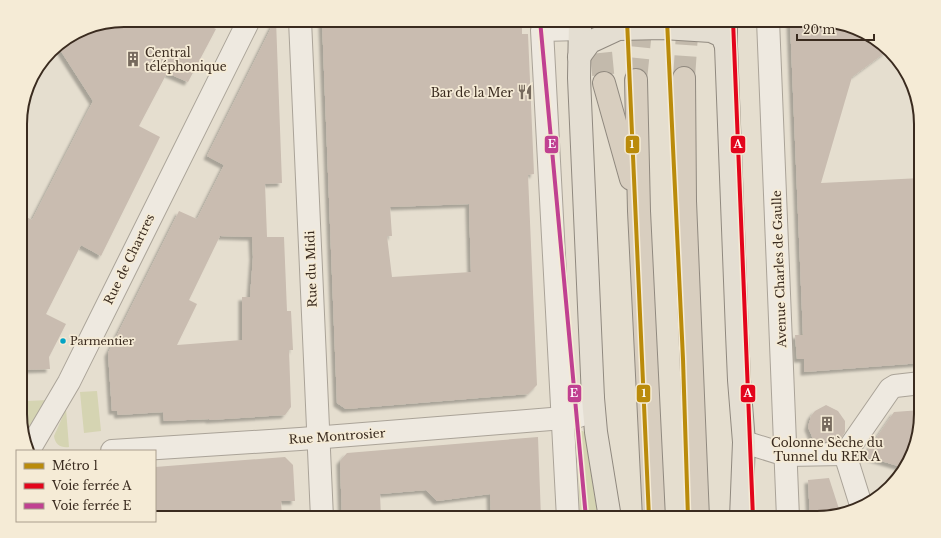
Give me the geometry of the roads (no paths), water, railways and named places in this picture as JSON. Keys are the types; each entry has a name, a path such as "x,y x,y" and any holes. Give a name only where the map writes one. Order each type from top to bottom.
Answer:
{"highway":[{"path":"684,78 685,201 698,511"},
{"path":"636,80 639,211 654,511"},
{"path":"604,83 639,211"}],"main road":[{"path":"580,27 579,56 593,398 596,432 609,511"},
{"path":"726,27 738,372 744,442 741,511"},
{"path":"579,56 590,42 618,29 663,28 711,31 722,36 726,46"}],"street":[{"name":"Rue de Chartres","path":"32,445 68,382 245,27"},
{"name":"Rue du Midi","path":"300,27 322,511"},
{"path":"561,27 542,30 568,511"},
{"name":"Avenue Charles de Gaulle","path":"768,27 788,511"},
{"path":"846,454 890,389 895,386 914,384"},
{"path":"562,418 576,417 586,413 590,408 593,398"},
{"name":"Rue Montrosier","path":"127,450 562,418"},
{"path":"744,442 786,455 846,454"},
{"path":"846,454 861,501"}],"tunnel":[{"path":"603,27 601,52 604,83"},
{"path":"636,80 641,27"},
{"path":"684,78 688,27"}],"metro line":[{"name":"1","path":"627,27 649,511"},
{"name":"1","path":"667,27 683,359 688,511"}],"rail line":[{"name":"E","path":"541,27 585,511"},
{"name":"A","path":"733,27 753,511"}],"place":[{"name":"Central téléphonique","path":"133,59"},
{"name":"Bar de la Mer","path":"525,92"},
{"name":"Parmentier","path":"63,341"},
{"name":"Colonne Sèche du Tunnel du RER A","path":"827,424"}]}
